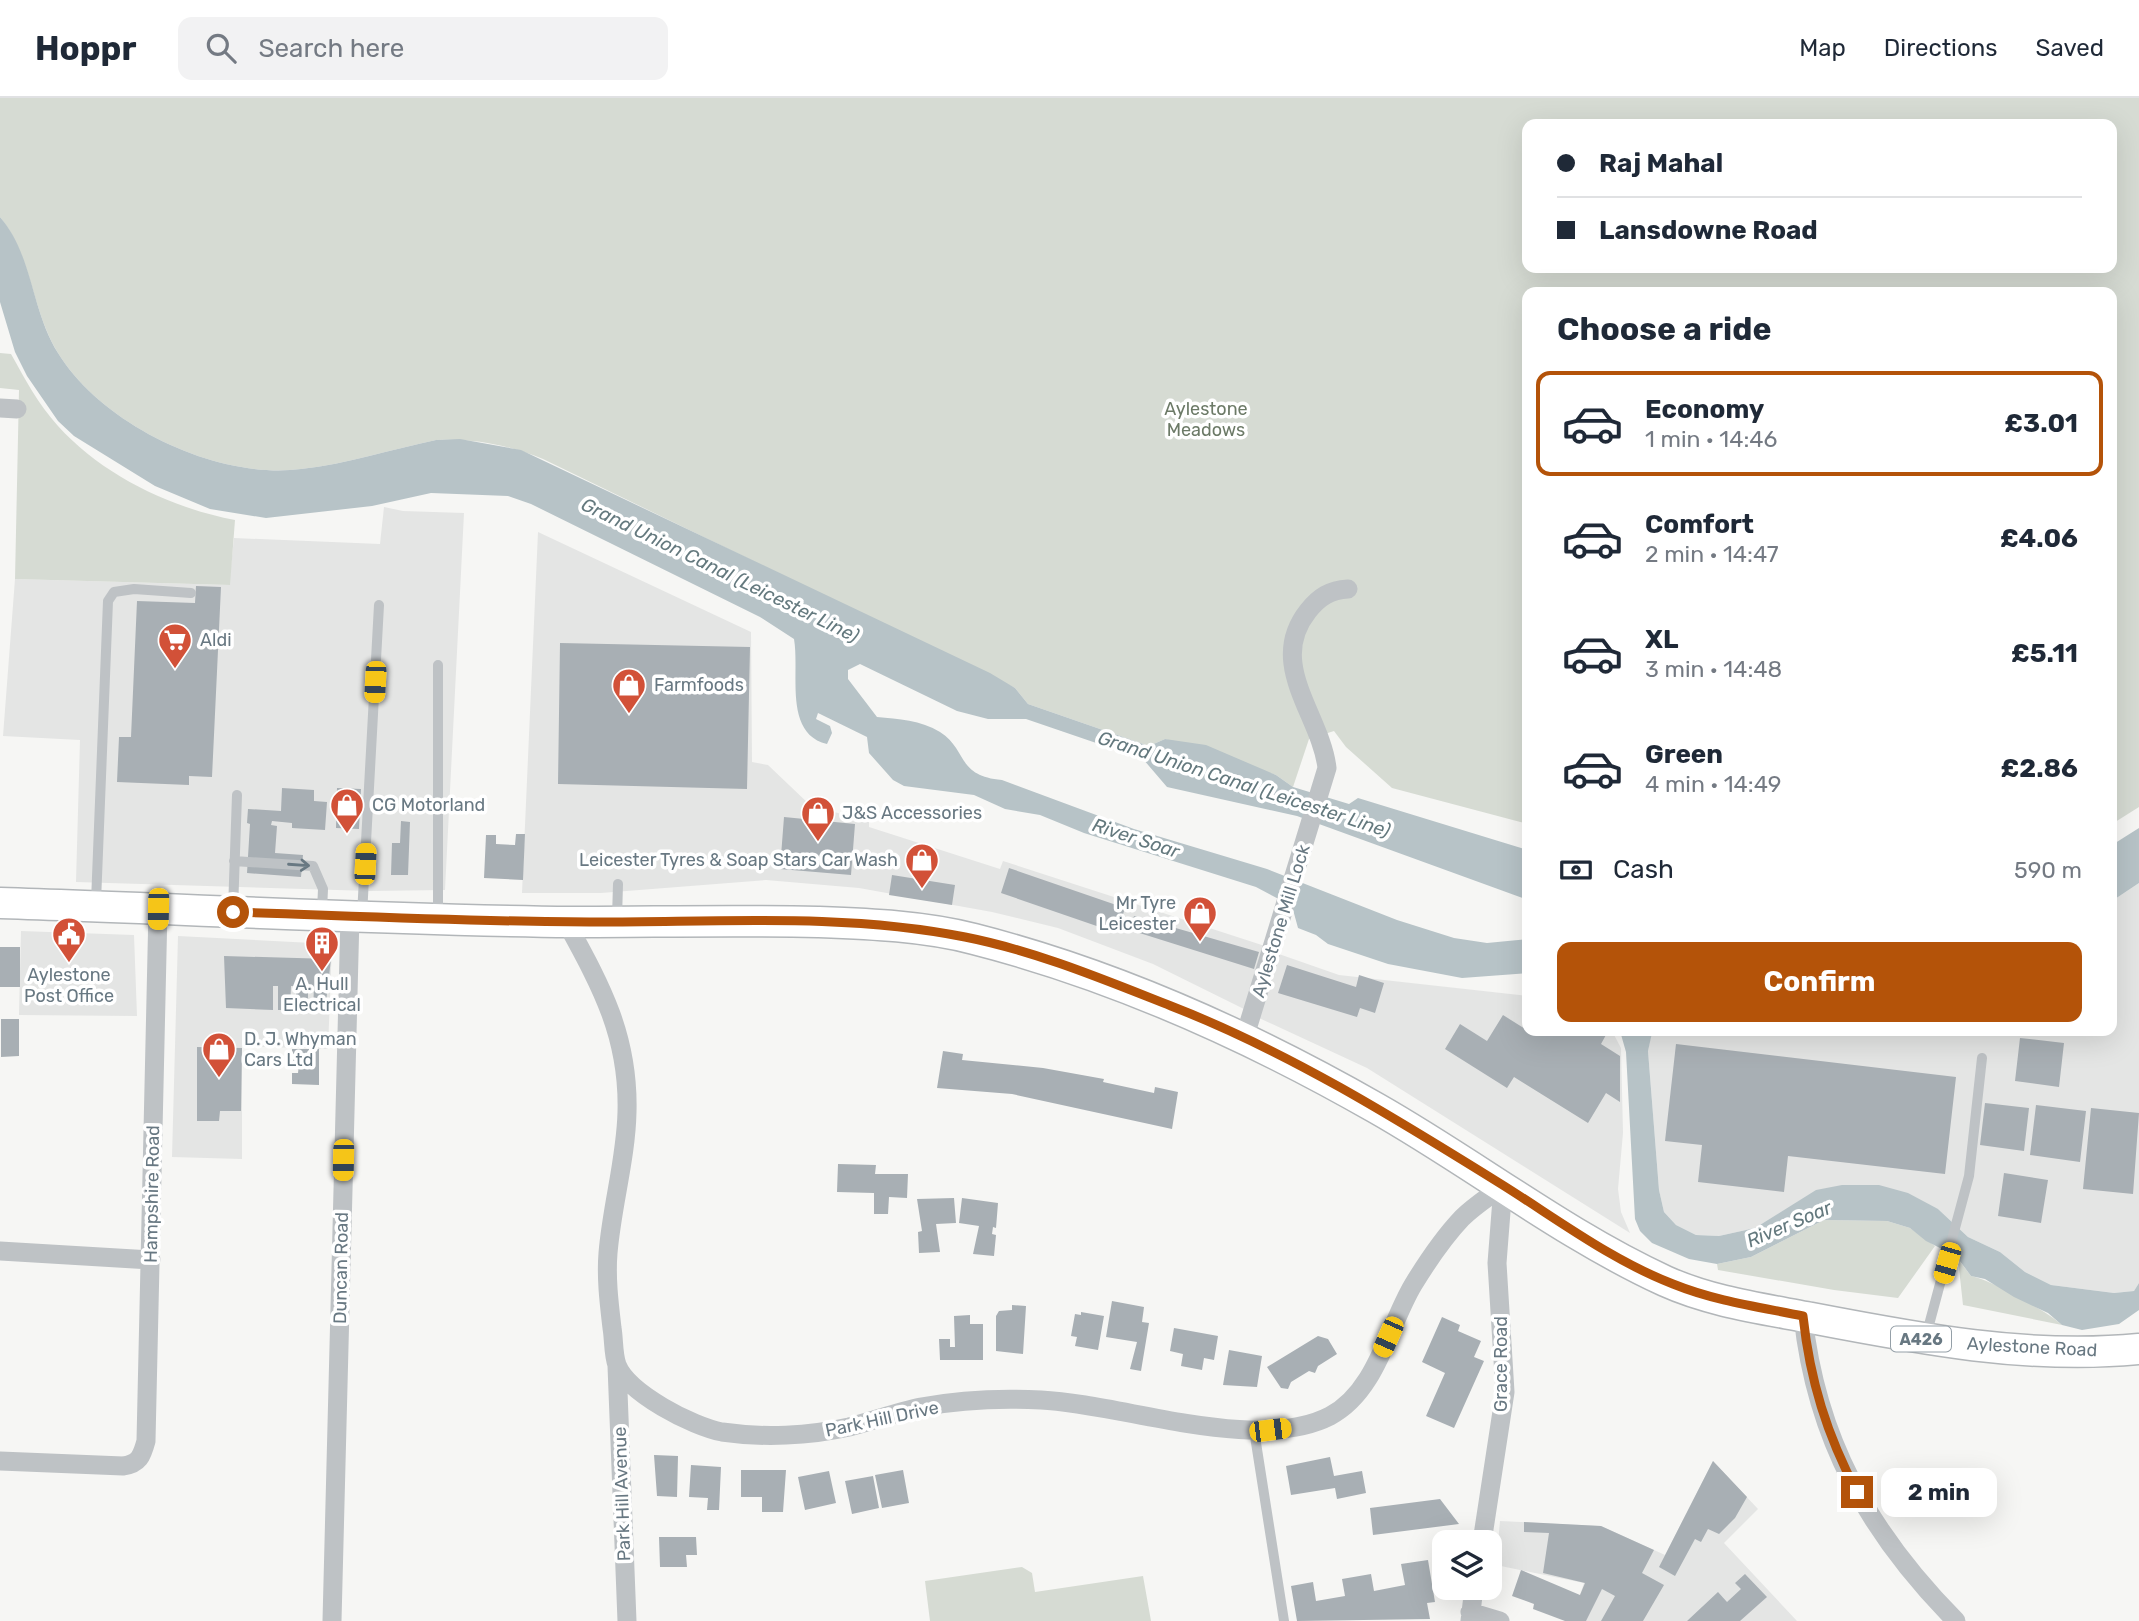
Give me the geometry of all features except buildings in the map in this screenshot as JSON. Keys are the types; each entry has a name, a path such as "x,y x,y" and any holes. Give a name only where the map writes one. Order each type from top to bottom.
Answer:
{"main road":[{"name":"Aylestone Road","path":"0,903 566,922 758,920 881,925 968,937 1056,962 1175,1007 1244,1039 1375,1107 1589,1241 1671,1283 1726,1301 1925,1340 2074,1353 2139,1349"}],"street":[{"name":"Aylestone Mill Lock","path":"1244,1039 1327,768 1323,740 1310,720 1294,679 1292,652 1299,623 1315,602 1333,590 1348,589"},
{"name":"Hampshire Road","path":"0,1461 123,1466 133,1464 142,1456 146,1441 158,909"},
{"name":"Duncan Road","path":"332,1621 344,915"},
{"path":"566,922 613,1012 623,1046 628,1110 624,1157 608,1254 607,1287 617,1366"},
{"name":"Park Hill Drive","path":"617,1366 651,1401 681,1418 718,1431 755,1434 820,1433 921,1408 1037,1399 1085,1403 1200,1426 1254,1430 1313,1423 1348,1402 1380,1355 1413,1285 1439,1248 1462,1218 1503,1186"},
{"name":"Grace Road","path":"1484,1530 1505,1392 1497,1263 1503,1186"},
{"path":"0,1251 151,1260"},
{"path":"1803,1316 1808,1367 1821,1413 1839,1457 1867,1510 1956,1621"},
{"name":"Park Hill Avenue","path":"617,1366 627,1621"},
{"path":"1470,1617 1500,1621"}],"lane":[{"path":"96,906 108,601 114,592 134,589 191,593"},
{"path":"344,915 379,605"},
{"path":"438,666 438,918"},
{"path":"233,912 236,795"},
{"path":"234,861 313,866 323,889 344,915"},
{"path":"617,922 618,884"},
{"path":"1925,1340 1969,1176 1982,1058"},
{"path":"1254,1430 1284,1621"}],"shaded area":[{"path":"384,507 403,511 464,513 445,890 370,891 76,882 80,740 3,736 15,579 229,585 234,538 380,544"},
{"path":"538,532 751,632 752,762 768,765 810,805 869,822 869,827 1000,869 1003,861 1268,947 1246,1010 1153,964 1058,928 992,912 859,888 766,880 601,893 522,893"},
{"path":"2139,883 2139,1283 2134,1291 2114,1293 2051,1285 2025,1272 2000,1252 1968,1237 1938,1209 1817,1190 1755,1228 1719,1236 1696,1235 1676,1225 1664,1212 1659,1190 1648,1051 1651,1036 2117,1036 2117,898"},
{"path":"21,931 134,935 137,1016 19,1015"},
{"path":"178,936 332,944 328,1049 242,1046 242,1159 172,1157"},
{"path":"1276,953 1339,975 1522,995 1522,1036 1615,1036 1621,1048 1623,1133 1618,1189 1621,1212 1630,1233 1367,1068 1259,1018"},
{"path":"1713,1461 1758,1509 1724,1543 1797,1621 1571,1621 1584,1583 1502,1566 1500,1521 1601,1526 1665,1555"}],"green space":[{"name":"Aylestone Meadows","path":"0,98 2139,98 2139,807 2117,821 2117,287 1522,287 1522,822 1392,788 1346,747 1334,731 1309,739 1293,787 1276,775 1165,739 1149,746 1028,704 1015,688 543,459 517,450 477,441 436,440 335,464 268,470 234,466 199,456 164,442 132,424 103,403 78,379 49,337 25,265 0,217"},
{"path":"0,353 11,354 51,418 95,460 162,498 211,515 235,520 230,585 15,579 19,390 0,388"},
{"path":"1824,1220 1887,1221 1910,1228 1935,1246 1898,1298 1718,1270 1717,1264 1751,1257"},
{"path":"1958,1259 1971,1276 1992,1283 2018,1297 2062,1325 1963,1305"},
{"path":"1022,1567 1032,1573 1035,1592 1143,1576 1151,1621 930,1621 925,1581"}],"water":[{"path":"0,217 19,248 42,319 58,353 78,379 103,403 164,442 234,466 268,470 335,464 436,440 460,439 521,450 990,673 1015,688 1028,704 1149,746 1165,739 1206,745 1276,775 1293,787 1349,804 1358,798 1522,848 1522,898 1297,816 1167,787 1143,759 1026,719 988,719 957,711 860,664 848,670 848,679 877,717 901,719 933,728 949,739 970,768 987,778 1002,780 1134,829 1267,869 1397,920 1454,938 1487,943 1522,940 1522,973 1462,978 1388,964 1328,944 1316,935 1298,928 1292,906 1256,887 1084,833 1040,815 1005,809 974,795 904,786 893,780 869,753 867,737 818,713 816,719 830,726 832,733 827,744 813,738 804,728 796,700 794,639 760,617 531,504 508,496 431,493 372,506 266,518 210,509 155,486 74,436 58,421 27,376 15,352 0,302"},
{"path":"2139,828 2139,883 2117,898 2117,842"},
{"name":"River Soar","path":"1621,1036 1651,1036 1648,1051 1659,1190 1664,1212 1676,1225 1696,1235 1719,1236 1755,1228 1816,1190 1842,1185 1879,1185 1908,1193 1938,1209 1968,1237 2000,1252 2025,1272 2051,1285 2114,1293 2134,1291 2139,1283 2139,1310 2119,1324 2082,1330 2062,1325 2048,1313 1985,1279 1971,1276 1956,1256 1926,1241 1910,1228 1887,1221 1824,1220 1751,1257 1717,1264 1689,1259 1652,1243 1640,1231 1635,1219 1626,1052"}],"place":[{"name":"Aldi","path":"175,670"},
{"name":"Farmfoods","path":"629,715"},
{"name":"CG Motorland","path":"347,835"},
{"name":"J&S Accessories","path":"818,843"},
{"name":"Leicester Tyres & Soap Stars Car Wash","path":"922,890"},
{"name":"Mr Tyre Leicester","path":"1200,943"},
{"name":"Aylestone Post Office","path":"69,964"},
{"name":"A. Hull Electrical","path":"322,973"},
{"name":"D. J. Whyman Cars Ltd","path":"219,1079"}],"route":[{"path":"233,912 566,922 758,920 881,925 968,937 1056,962 1175,1007 1244,1039 1375,1107 1589,1241 1634,1266 1707,1296 1803,1316 1808,1367 1821,1413 1857,1492"}],"water label":[{"name":"Grand Union Canal (Leicester Line)","path":"720,570"},
{"name":"Grand Union Canal (Leicester Line)","path":"1244,784"}]}
